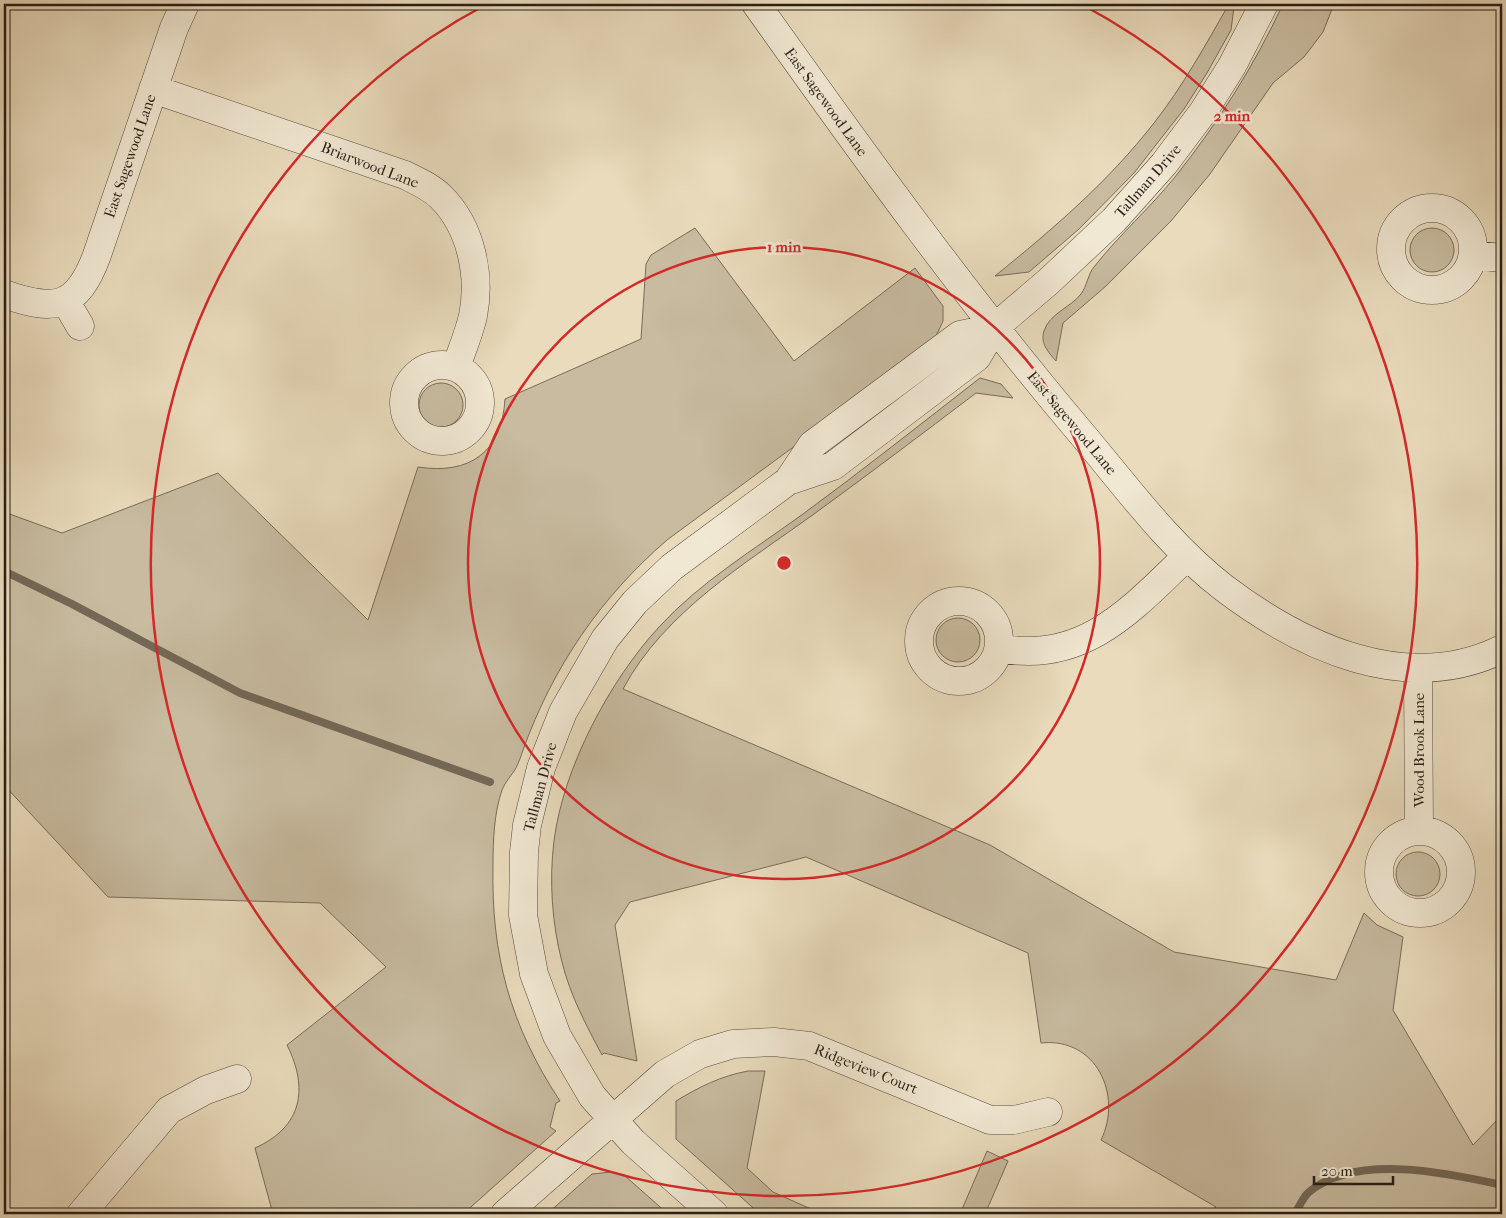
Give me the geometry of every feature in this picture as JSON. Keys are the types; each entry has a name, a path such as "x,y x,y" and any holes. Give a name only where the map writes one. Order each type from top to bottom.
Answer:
{"street":[{"name":"East Sagewood Lane","path":"65,300 77,293 91,272 174,28 185,4"},
{"name":"East Sagewood Lane","path":"756,4 890,191 994,328 1163,531 1187,556 1222,586 1256,611 1332,650 1370,662 1418,668 1456,665 1502,649"},
{"name":"Tallman Drive","path":"714,1214 633,1142 592,1096 556,1036 539,988 525,934 523,887 527,825 542,768 556,730 576,686 619,620 672,567 788,481 834,466 977,357 994,328 1091,243 1164,164 1215,94 1247,39 1264,4"},
{"name":"Briarwood Lane","path":"153,89 405,174 441,197 462,226 472,256 474,274 473,313 456,367"},
{"path":"1473,255 1502,258"},
{"path":"4,294 27,302 46,305 65,300 80,326"},
{"path":"999,648 1026,651 1048,650 1073,645 1088,638 1120,618 1187,556"},
{"name":"Wood Brook Lane","path":"1418,668 1419,832"},
{"name":"Ridgeview Court","path":"505,1214 611,1119 682,1063 720,1048 760,1042 794,1043 822,1050 990,1120 1014,1120 1048,1112"},
{"path":"80,1214 169,1110 206,1090 237,1079"}],"shaded area":[{"path":"1229,4 1234,4 1231,30 1207,73 1184,109 1134,173 1079,229 1029,272 995,276 1079,204 1136,145 1175,94"},
{"path":"1283,4 1334,4 1323,32 1304,57 1273,83 1210,174 1171,221 1106,286 1063,323 1056,361 1048,351 1043,339 1044,331 1050,320 1077,299 1094,267 1191,157 1234,94 1260,50"},
{"path":"695,228 794,361 915,268 943,306 943,321 932,345 667,540 643,562 600,610 564,662 549,690 517,766 503,787 499,799 494,837 493,898 500,959 516,1017 528,1045 560,1101 556,1103 550,1127 556,1131 463,1214 273,1214 255,1148 271,1139 283,1129 292,1118 297,1105 298,1077 287,1045 386,967 320,903 108,897 4,785 4,512 62,533 218,473 368,620 418,467 437,469 468,463 480,456 490,446 503,417 505,399 641,339 646,264 651,255"},
{"path":"1428,228 1436,228 1448,234 1454,250 1448,266 1436,272 1428,272 1416,266 1410,254 1410,246 1416,234"},
{"path":"980,378 1001,384 1013,398 976,393 835,499 734,571 708,591 661,636 640,661 623,689 990,845 1174,952 1336,980 1364,913 1377,925 1403,937 1393,1010 1473,1145 1502,1115 1502,1214 1207,1214 1216,1207 1101,1140 1107,1123 1109,1105 1106,1088 1100,1072 1090,1059 1077,1049 1060,1044 1041,1043 1028,953 806,857 630,902 615,925 637,1061 604,1053 602,1055 584,1021 565,974 554,917 552,886 552,856 559,813 567,784 591,726 623,673 641,648 659,627 692,595 848,481"},
{"path":"437,383 445,383 457,389 463,405 457,421 445,427 437,427 425,421 419,409 419,401 425,389"},
{"path":"962,618 974,624 979,631 979,649 974,656 967,661 954,662 942,656 937,649 936,636 942,624 949,619"},
{"path":"1418,852 1430,856 1436,862 1440,874 1436,886 1430,892 1418,896 1406,892 1400,886 1396,874 1400,862 1406,856"},
{"path":"748,1071 765,1071 747,1168 773,1192 822,1214 760,1214 676,1139 676,1101 710,1083"},
{"path":"987,1151 1008,1161 985,1214 960,1214"},
{"path":"611,1172 624,1175 668,1214 547,1214 592,1174"}],"waterway":[{"path":"4,571 72,604 240,693 490,782"},
{"path":"1295,1214 1309,1192 1329,1180 1351,1173 1376,1169 1430,1172 1502,1185"}]}
